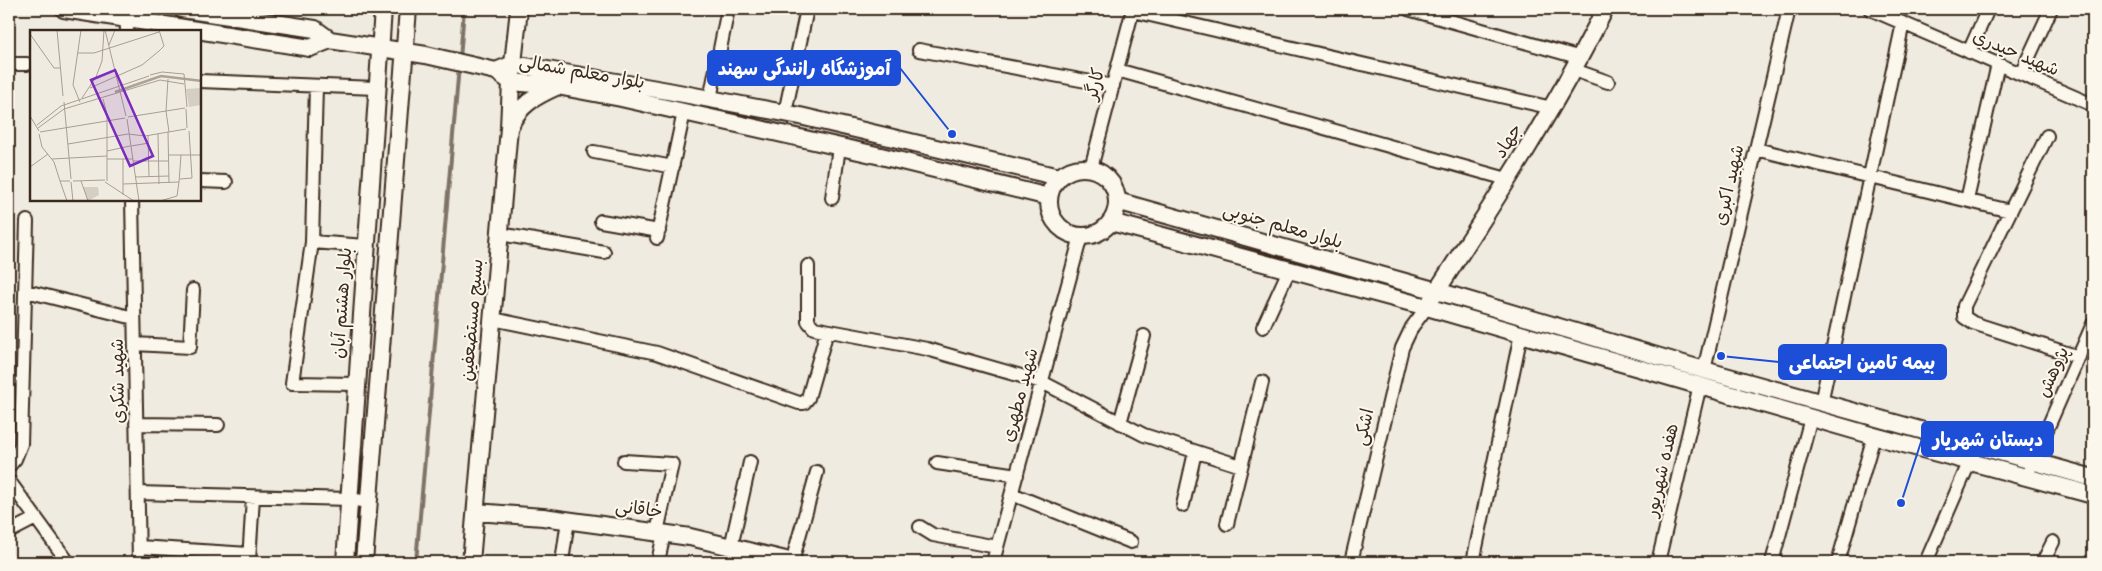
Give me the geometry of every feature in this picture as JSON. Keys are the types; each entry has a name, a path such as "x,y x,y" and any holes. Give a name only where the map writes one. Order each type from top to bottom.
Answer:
{"main road":[{"path":"64,9 192,30"},
{"path":"182,9 315,28 330,40"},
{"name":"بلوار هشتم آبان","path":"345,562 376,88 383,9"},
{"path":"364,562 408,9"},
{"name":"بسیج مستضعفین","path":"471,562 509,128 511,82 519,9"},
{"name":"جهاد","path":"1437,290 1552,108 1605,9"},
{"path":"201,31 310,48 330,40 426,55 496,71"},
{"name":"بلوار معلم شمالی","path":"496,71 513,64 668,91 785,114 1059,177"},
{"name":"بلوار معلم شمالی","path":"496,71 511,82 557,86 684,112 839,146 1049,197"},
{"path":"509,128 513,119 526,102 557,86"},
{"path":"664,108 668,91"},
{"path":"1079,167 1091,168 1101,172 1110,180 1115,190 1116,212 1111,222 1102,230 1092,235 1081,236 1065,231 1053,219 1049,208 1049,197 1052,186 1068,170 1079,167"},
{"name":"بلوار معلم جنوبی","path":"1117,201 1437,290 1702,378"},
{"path":"1111,222 1521,334 1702,378 1821,403 2093,478"},
{"path":"1427,307 1437,290"},
{"path":"1702,378 1811,418 2093,495"},
{"name":"خاقانی","path":"476,512 568,520 690,537 786,561"}],"street":[{"path":"710,99 728,9"},
{"path":"785,114 807,9"},
{"path":"1408,9 1577,64 1608,82"},
{"name":"شهید اکبری","path":"1702,378 1789,9"},
{"path":"1969,52 1988,9"},
{"path":"2021,74 2051,9"},
{"path":"1133,10 1552,108"},
{"name":"کارگر","path":"1091,168 1133,10"},
{"name":"شهید حیدری","path":"1875,10 2093,105"},
{"path":"1821,403 1903,23"},
{"path":"920,50 1113,86"},
{"path":"9,64 27,64"},
{"path":"1967,200 1998,64"},
{"path":"1117,70 1507,179"},
{"path":"201,82 376,88"},
{"path":"316,86 312,242 292,383 357,384"},
{"path":"601,221 658,235 684,112"},
{"path":"2046,136 1964,306 1964,318 1973,323 2078,357"},
{"path":"832,198 839,146"},
{"path":"1756,149 2010,211"},
{"path":"594,152 673,167"},
{"path":"201,180 226,182"},
{"name":"شهید شکری","path":"132,201 139,562"},
{"path":"9,466 15,460 21,444 27,221"},
{"path":"500,234 604,252"},
{"name":"شهید مطهری","path":"994,562 1081,236"},
{"path":"312,242 366,246"},
{"path":"808,266 808,321 814,328 927,349 1042,382 1144,435 1241,466"},
{"path":"1263,327 1289,270"},
{"path":"135,344 190,347 192,290"},
{"path":"26,291 134,318"},
{"name":"اشکی","path":"1351,562 1402,348 1412,327 1427,307"},
{"path":"492,319 657,353 800,403 804,403 808,398 826,331"},
{"name":"پژوهش","path":"2027,478 2032,461 2093,324"},
{"path":"1473,562 1521,334"},
{"path":"1120,423 1144,336"},
{"name":"هفده شهریور","path":"1658,562 1702,378"},
{"path":"1227,524 1262,382"},
{"path":"1772,562 1811,418"},
{"path":"136,424 218,425"},
{"path":"1838,562 1874,436"},
{"path":"1926,562 1976,446"},
{"path":"1183,504 1195,452"},
{"path":"624,461 672,464 658,562"},
{"path":"732,547 750,462"},
{"path":"937,463 1017,475"},
{"path":"786,561 817,472"},
{"path":"9,481 68,562"},
{"path":"138,493 350,499 368,502"},
{"path":"1012,494 1131,542"},
{"path":"139,547 249,558 253,497"},
{"path":"9,532 36,518"},
{"path":"562,562 568,520"},
{"path":"920,527 933,536 997,547"},
{"path":"2043,562 2052,542"}],"waterway":[{"path":"460,59 464,9"},
{"path":"416,562 459,66"}],"place":[{"name":"آموزشگاه رانندگی سهند","path":"952,134"},
{"name":"بیمه تامین اجتماعی","path":"1721,356"},
{"name":"دبستان شهریار","path":"1901,503"}]}
